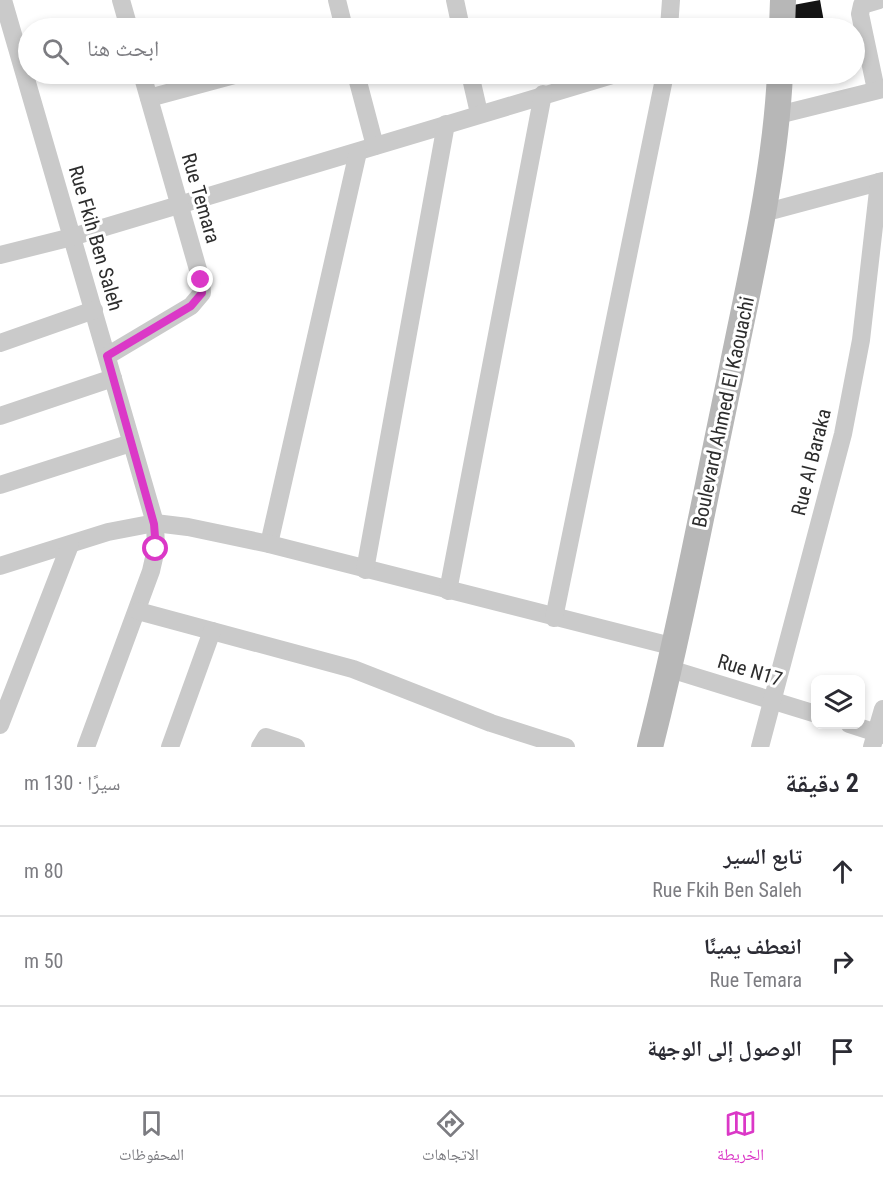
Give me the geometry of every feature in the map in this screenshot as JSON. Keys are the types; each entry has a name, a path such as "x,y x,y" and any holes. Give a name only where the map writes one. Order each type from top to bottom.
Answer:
{"street":[{"name":"Rue Fkih Ben Saleh","path":"3,0 18,52"},
{"path":"121,0 126,18"},
{"path":"337,0 342,18"},
{"path":"670,18 671,0"},
{"path":"782,18 783,0"},
{"path":"458,1 460,18"},
{"path":"861,18 860,14 870,3"},
{"path":"778,115 879,90 865,34"},
{"name":"Rue Fkih Ben Saleh","path":"27,84 154,524 156,549 138,611 86,747"},
{"name":"Rue Temara","path":"107,356 191,306 202,293 201,280 145,84"},
{"path":"149,98 201,84"},
{"path":"269,544 367,149 357,84"},
{"path":"472,84 479,113"},
{"path":"1,253 72,237 580,84"},
{"path":"554,618 663,84"},
{"name":"Boulevard Ahmed El Kaouachi","path":"650,747 672,658 763,213 778,115 780,84"},
{"path":"448,591 543,94"},
{"path":"365,570 446,124"},
{"path":"763,213 881,182"},
{"name":"Rue Al Baraka","path":"760,747 843,434 861,340 881,182"},
{"path":"0,343 94,310"},
{"path":"0,416 113,378"},
{"path":"0,485 131,443"},
{"name":"Rue N17","path":"0,567 108,532 154,524 188,527 269,544 554,618 672,658 772,701 811,713"},
{"path":"0,725 5,696 70,545"},
{"path":"138,611 353,669 491,723 566,747"},
{"path":"170,747 212,631"},
{"path":"859,729 877,738 883,709"},
{"path":"260,747 266,737 296,747"}],"building":[{"path":"820,0 823,18 790,18 788,6"}],"route":[{"path":"156,549 154,524 107,356 191,306 202,293 201,280"}]}
